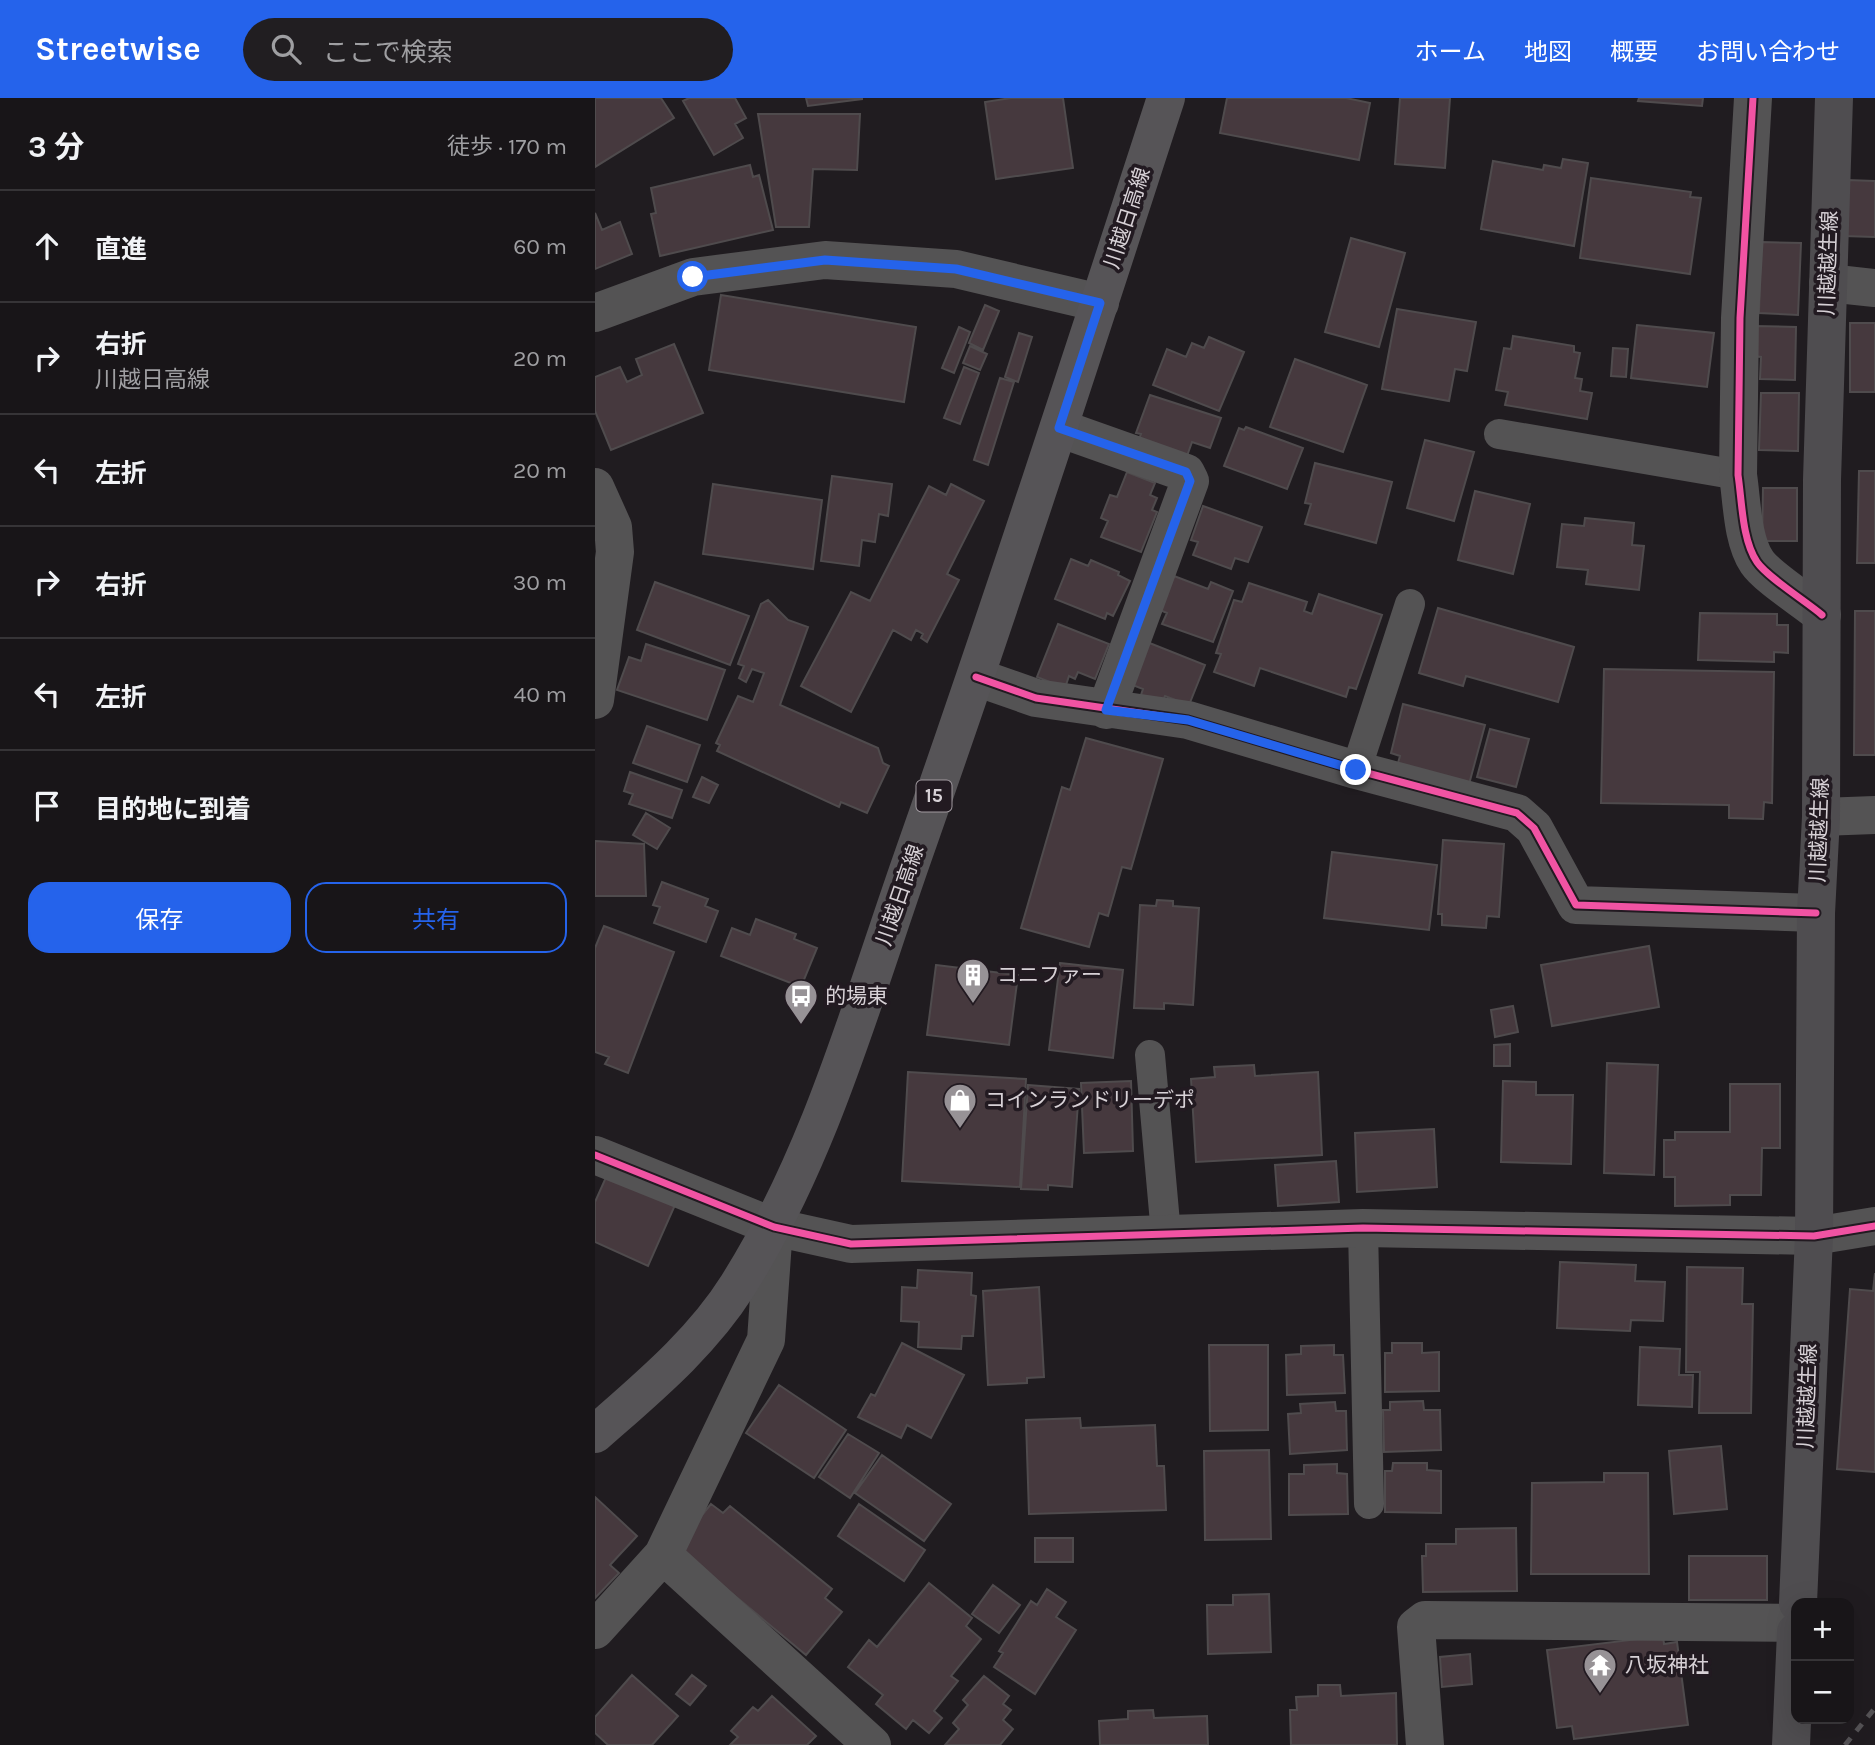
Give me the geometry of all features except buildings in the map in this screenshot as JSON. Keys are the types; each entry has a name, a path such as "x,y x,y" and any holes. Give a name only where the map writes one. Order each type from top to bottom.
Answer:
{"main road":[{"name":"川越日高線","path":"595,1434 690,1346 735,1290 773,1227 825,1108 976,677 1166,98"},
{"name":"川越越生線","path":"1798,1598 1814,1236 1816,913 1821,817 1822,480 1834,98"},
{"path":"1791,1745 1795,1661"}],"street":[{"path":"1753,98 1740,318 1738,475 1749,540 1757,563 1822,615"},
{"path":"595,313 693,277 825,260 956,269 1100,303"},
{"path":"1828,283 1875,288"},
{"path":"1059,428 1186,472 1190,481 1106,710"},
{"path":"595,487 613,527 615,552 595,700"},
{"path":"976,677 1036,698 1188,720 1356,770 1517,813 1534,828 1576,905 1816,913"},
{"path":"1821,817 1875,815"},
{"path":"595,1155 773,1227 851,1244 1363,1228 1814,1236 1875,1226"},
{"path":"595,1630 663,1555 766,1340 773,1227"},
{"path":"663,1555 872,1745"},
{"path":"1425,1745 1416,1627 1425,1620 1791,1623"}],"lane":[{"path":"1499,434 1738,475"},
{"path":"1356,770 1410,604"},
{"path":"1150,1055 1166,1234"},
{"path":"1363,1228 1369,1504"}],"railway":[{"path":"1845,1745 1875,1708"}],"cycle path":[{"path":"1753,98 1740,318 1738,475 1743,520 1748,543 1757,562 1778,582 1822,615"},
{"path":"976,677 1036,698 1188,720 1356,770 1517,813 1534,828 1576,905 1816,913"},
{"path":"595,1155 774,1227 851,1244 1363,1228 1814,1236 1875,1226"}],"place":[{"name":"コニファー","path":"973,1005"},
{"name":"的場東","path":"801,1026"},
{"name":"コインランドリーデポ","path":"960,1130"},
{"name":"八坂神社","path":"1600,1695"}],"route":[{"path":"693,277 825,260 956,269 1100,303 1059,428 1186,472 1190,481 1106,710 1188,720 1356,770"}]}
